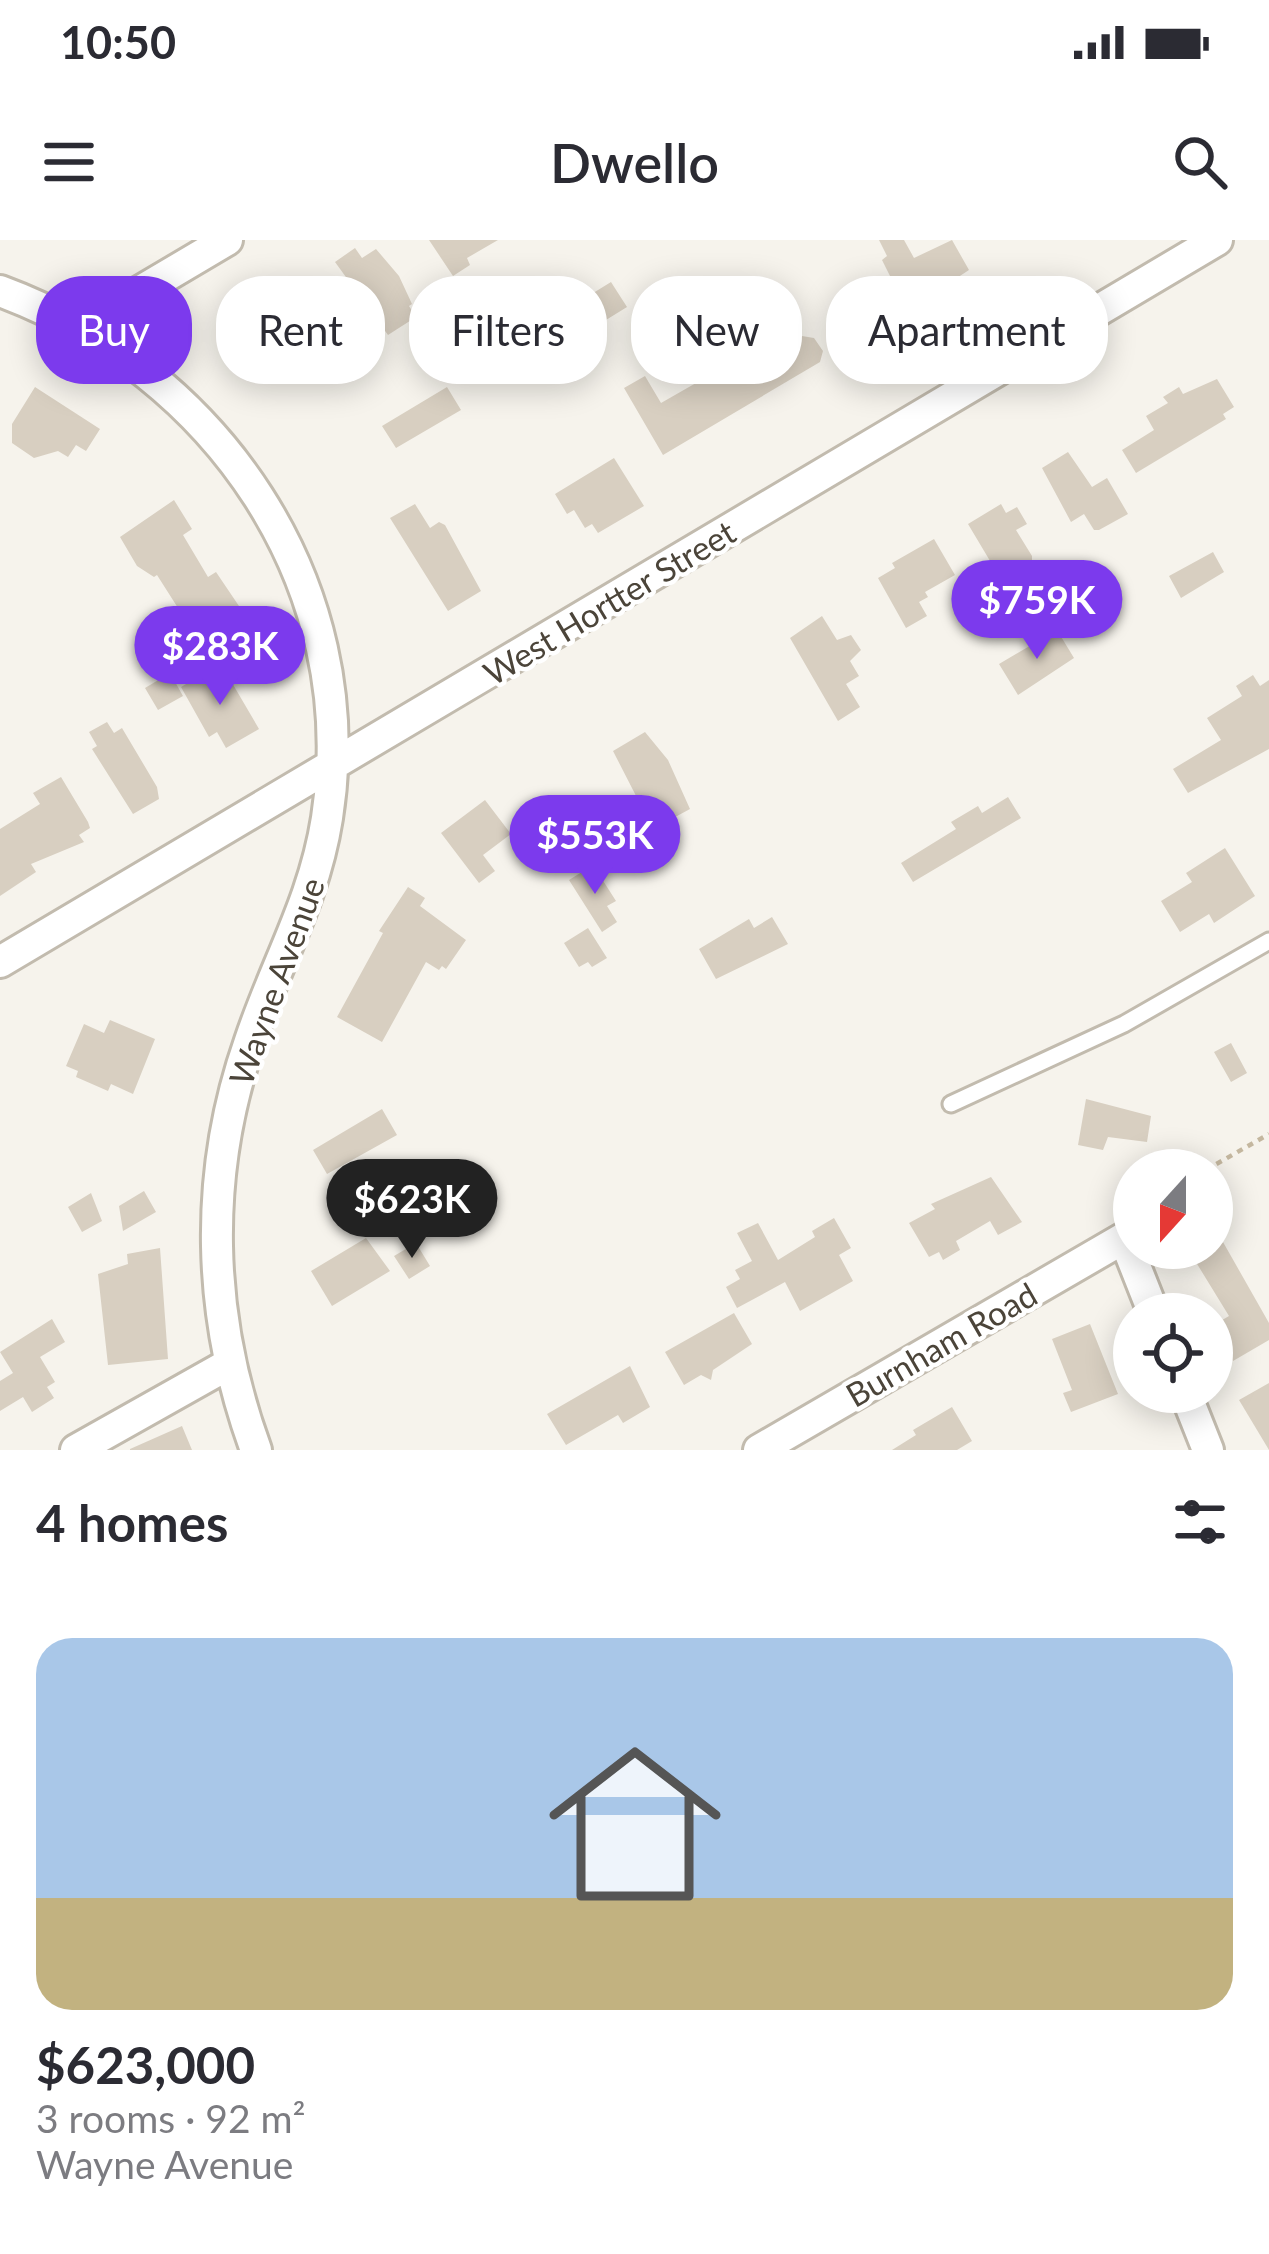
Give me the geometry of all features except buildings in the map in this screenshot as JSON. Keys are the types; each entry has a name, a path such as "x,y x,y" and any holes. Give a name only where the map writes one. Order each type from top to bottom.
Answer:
{"street":[{"path":"166,276 227,240"},
{"name":"West Hortter Street","path":"0,962 1216,240"},
{"name":"Wayne Avenue","path":"0,291 36,307"},
{"name":"Wayne Avenue","path":"158,384 194,412 265,508 302,582 330,704 332,764 318,865 304,914 250,1040 223,1142 216,1230 230,1364 256,1450"},
{"name":"Burnham Road","path":"759,1450 1124,1238 1146,1293"},
{"path":"76,1450 230,1364"},
{"path":"1193,1413 1208,1450"}],"lane":[{"path":"951,1104 1124,1024 1269,941"}],"path":[{"path":"1233,1155 1269,1134"}]}
